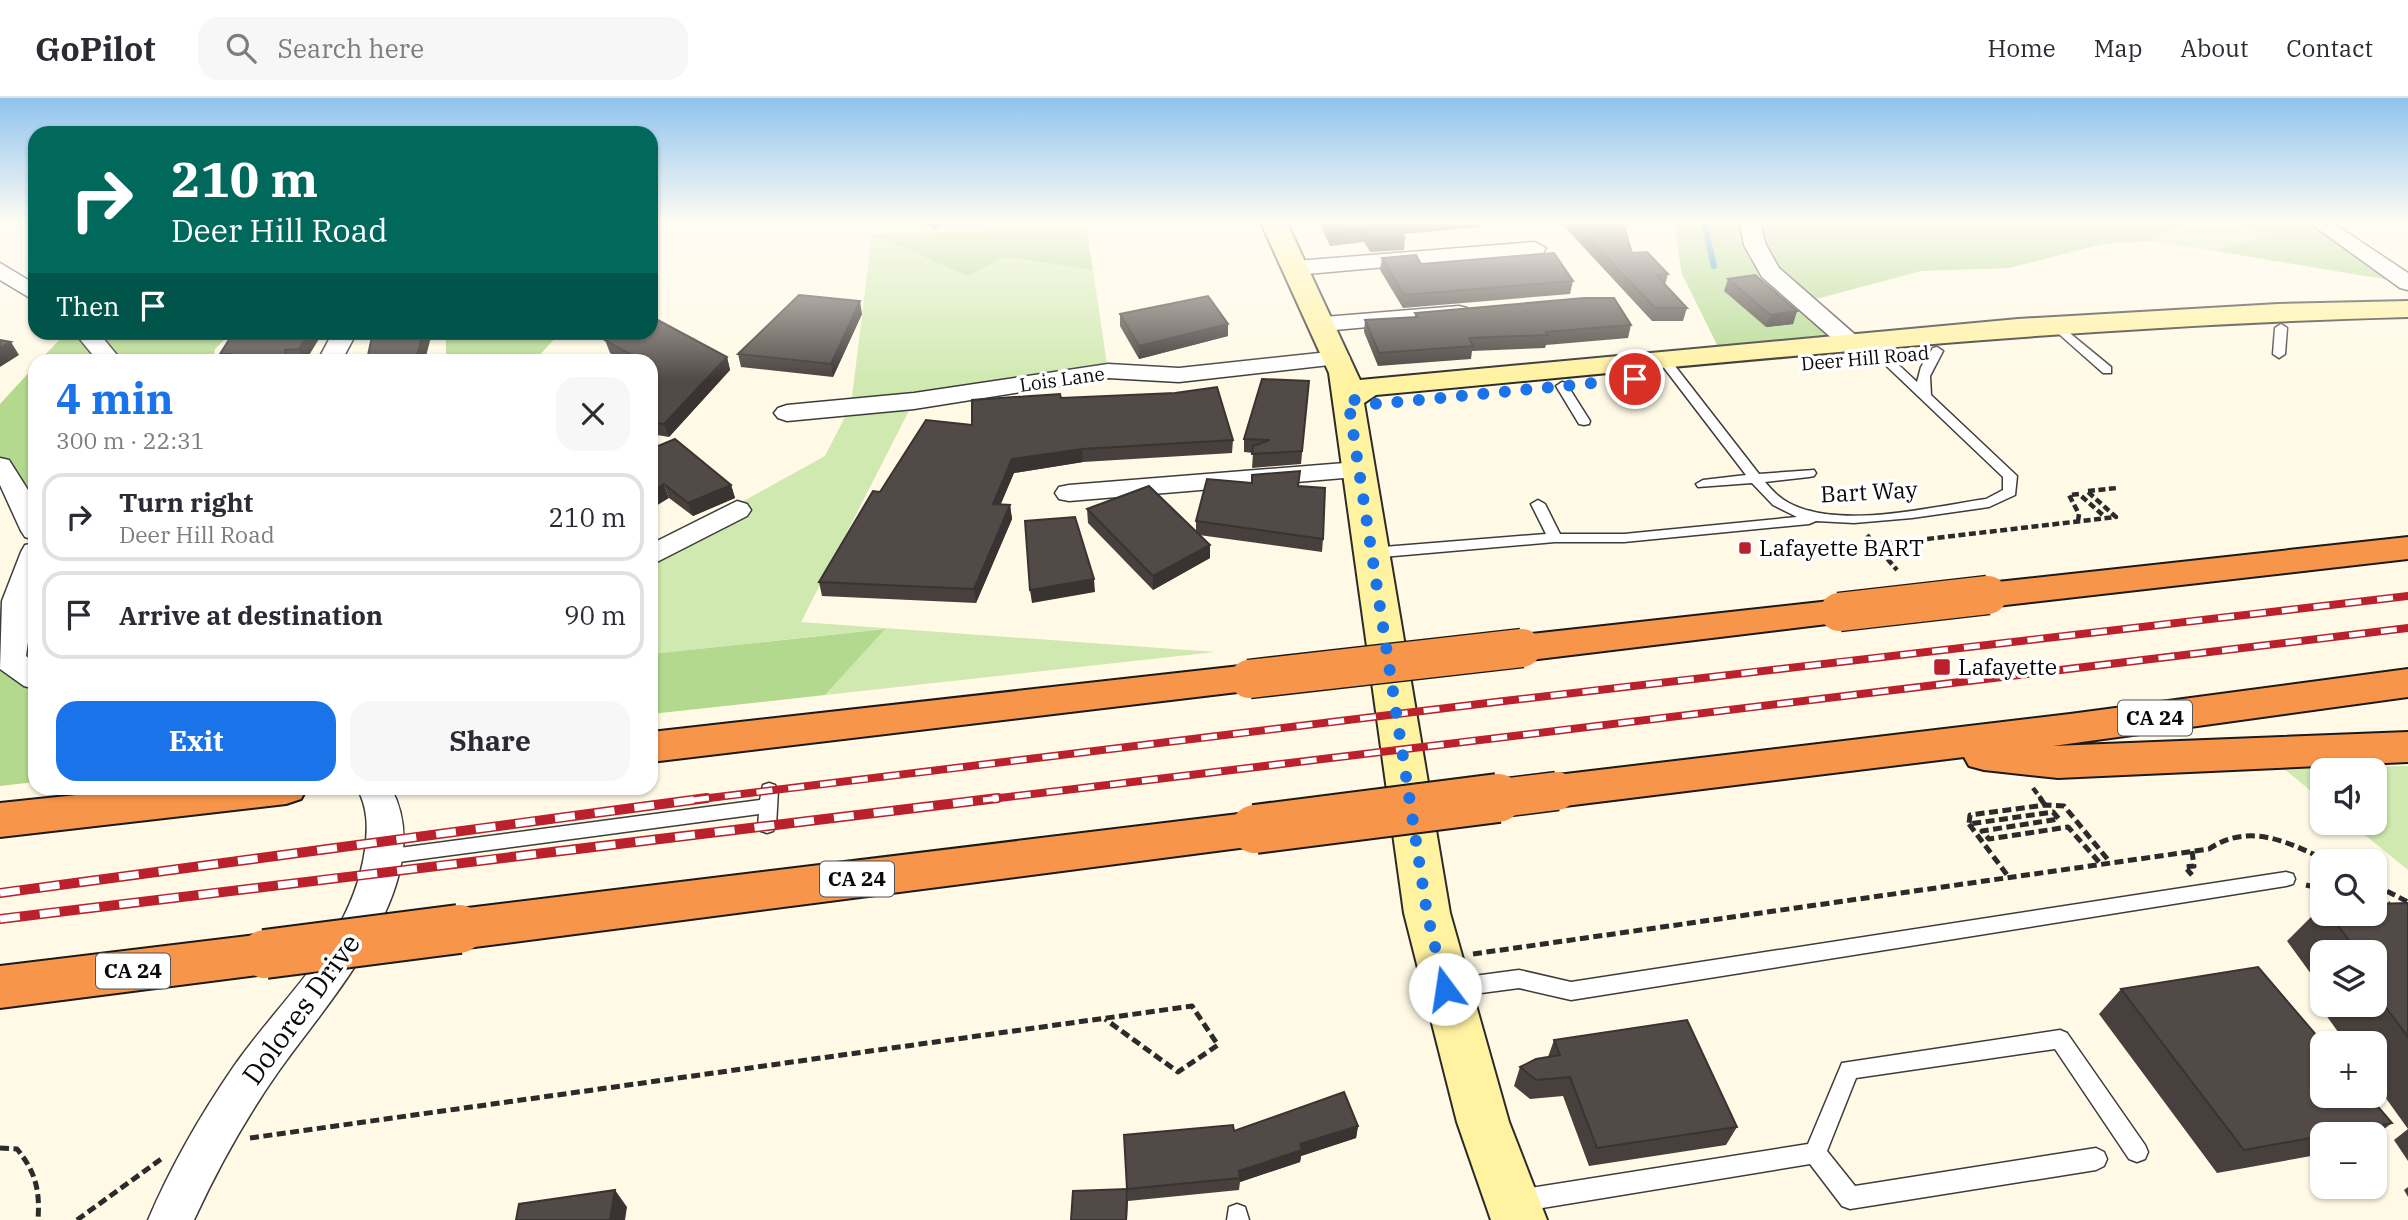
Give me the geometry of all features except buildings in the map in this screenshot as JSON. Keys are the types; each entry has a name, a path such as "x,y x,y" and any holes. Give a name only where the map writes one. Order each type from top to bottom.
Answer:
{"highway":[{"path":"658,746 2408,548"},
{"name":"CA 24","path":"0,987 2408,683"},
{"path":"1902,748 2058,762 2408,747"},
{"path":"0,820 221,795"}],"street":[{"path":"8,275 28,289"},
{"path":"1300,275 1344,373 1359,393 1357,470 1427,913 1445,989 1483,1122 1515,1211"},
{"path":"1774,275 1851,343 1882,356"},
{"name":"Deer Hill Road","path":"1359,393 1670,368 1937,351 2064,332 2234,312 2408,309"},
{"path":"1324,324 1476,312"},
{"name":"Deer Hill Road","path":"1359,393 1851,343 2064,332 2212,330 2280,341 2408,328"},
{"path":"92,340 104,354"},
{"name":"Deer Hill Road","path":"1359,393 1378,404 1562,386 1670,368 1722,355"},
{"name":"Lois Lane","path":"787,413 914,401 1108,371 1179,375 1338,358"},
{"path":"0,466 14,485 28,516"},
{"path":"1069,492 1357,470"},
{"path":"658,552 737,510"},
{"path":"28,571 17,601 10,660 28,673"},
{"name":"Dolores Drive","path":"171,1220 207,1144 261,1061 357,938 374,898 384,857 386,807 378,795"}],"lane":[{"path":"2064,332 2106,370"},
{"path":"1925,394 1923,372 1937,351"},
{"name":"Bart Way","path":"1670,368 1756,478 1780,504 1818,519 1852,519 1989,503 2010,492 2010,476 1882,356"},
{"path":"1562,386 1584,421"},
{"path":"1703,484 1808,473"},
{"path":"1538,504 1555,538"},
{"path":"1371,553 1555,538 1624,538 1818,519"},
{"path":"384,857 769,798 767,826"},
{"path":"1445,989 1519,979 1571,991 2286,879"},
{"path":"1815,1153 1849,1070 2060,1039 2137,1153"},
{"path":"1515,1211 1815,1153"},
{"path":"1815,1153 1850,1198 2096,1158"}],"path":[{"path":"1875,545 2116,517 2087,491 2116,488"},
{"path":"2078,521 2079,514 2069,495 2079,494 2105,518"},
{"path":"1852,519 1897,570"},
{"path":"2032,787 2045,805"},
{"path":"2008,876 1969,824 1970,815 2045,805 2064,806 2109,862"},
{"path":"1969,824 2053,812 2059,819 1982,831 1989,839 2068,827 2100,862"},
{"path":"1445,989 1473,954 2100,862 2209,849 2230,837 2251,836 2310,851"},
{"path":"2387,892 2408,904"},
{"path":"2387,903 2408,904"},
{"path":"77,1220 93,1213 148,1166 175,1151 207,1144 1192,1006 1218,1045 1178,1072 1105,1019"},
{"path":"0,1148 17,1150 33,1168 40,1186 38,1220"}],"green space":[{"path":"867,275 1094,275 1108,371 914,401 801,622 1215,652 825,695 884,629 658,653 658,548 825,456 851,405"},
{"path":"1683,275 1905,275 1805,302 1851,343 1722,355"},
{"path":"2362,275 2397,275 2408,283"},
{"path":"59,340 224,340 215,349 214,354 46,354"},
{"path":"446,340 554,340 541,354 446,354"},
{"path":"28,374 28,518 0,466 0,404"},
{"path":"17,601 10,660 28,673 28,783 0,786 0,608"},
{"path":"885,629 825,695 658,713 658,653"},
{"path":"2387,766 2408,766 2408,870 2387,853 2387,849 2382,849 2365,835 2387,835"},
{"path":"2283,768 2310,768 2310,790"}],"railway":[{"path":"693,800 1504,701 2408,596"},
{"path":"983,800 2408,628"},
{"path":"0,893 707,798"},
{"path":"0,919 998,798"}],"place":[{"name":"Lafayette BART","path":"1745,548"},
{"name":"Lafayette","path":"1942,667"}],"route":[{"path":"1445,989 1427,913 1348,399 1378,404 1635,379"}]}
